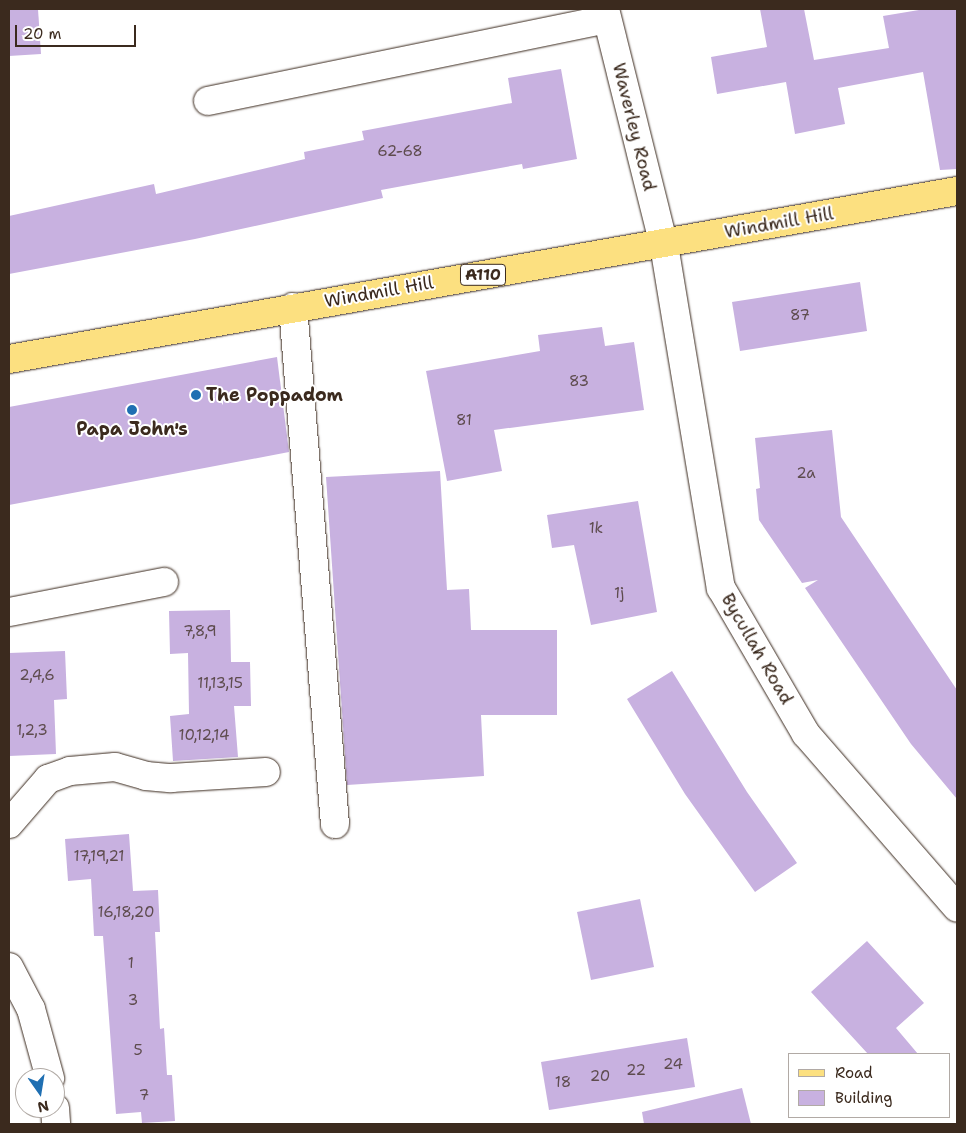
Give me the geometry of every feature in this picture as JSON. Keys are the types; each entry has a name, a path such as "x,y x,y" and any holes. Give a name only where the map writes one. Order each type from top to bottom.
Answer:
{"main road":[{"name":"Windmill Hill","path":"9,359 293,307 664,245 957,191"}],"street":[{"path":"208,101 606,14"},
{"name":"Waverley Road","path":"606,14 664,245"},
{"name":"Bycullah Road","path":"664,245 721,588 806,734 957,908"},
{"path":"293,307 335,824"},
{"path":"9,612 164,582"},
{"path":"9,824 48,779 70,771 115,767 146,776 171,778 266,772"},
{"path":"9,967 31,1009 47,1068"}],"building":[{"path":"9,9 38,9 41,54 9,56"},
{"path":"760,9 804,9 814,60 889,48 883,16 925,9 957,9 957,169 940,170 923,72 838,88 845,124 795,134 786,82 717,94 711,57 767,47"},
{"path":"561,69 577,159 523,169 522,164 381,190 383,198 195,239 9,274 9,216 154,184 156,194 305,159 304,152 364,140 362,131 512,103 508,78"},
{"path":"860,282 867,331 740,351 732,302"},
{"path":"602,327 605,346 634,342 644,410 494,430 502,471 447,481 426,371 540,351 538,335"},
{"path":"277,357 289,452 9,505 9,407"},
{"path":"832,430 841,517 957,690 957,799 911,744 805,588 818,580 802,583 759,520 756,489 760,488 755,438"},
{"path":"440,471 447,590 469,589 471,630 557,630 557,715 481,715 484,776 347,785 326,477"},
{"path":"638,501 657,612 591,625 574,545 552,548 547,515"},
{"path":"230,610 231,662 250,662 251,706 234,706 238,757 173,761 170,716 189,714 188,653 170,654 169,611"},
{"path":"65,651 67,699 54,700 56,754 9,756 9,653"},
{"path":"672,671 747,792 797,863 755,892 685,794 627,699"},
{"path":"129,834 133,891 158,890 160,932 155,932 160,1029 164,1028 167,1075 172,1075 175,1121 142,1123 141,1112 116,1114 103,936 94,936 91,879 68,881 65,839"},
{"path":"640,899 654,967 591,980 577,912"},
{"path":"867,941 924,1003 896,1028 917,1053 867,1053 811,992"},
{"path":"687,1038 695,1087 549,1110 541,1062"},
{"path":"742,1088 751,1124 644,1124 642,1112"}],"place":[{"name":"The Poppadom","path":"196,395"},
{"name":"Papa John's","path":"132,410"}]}
